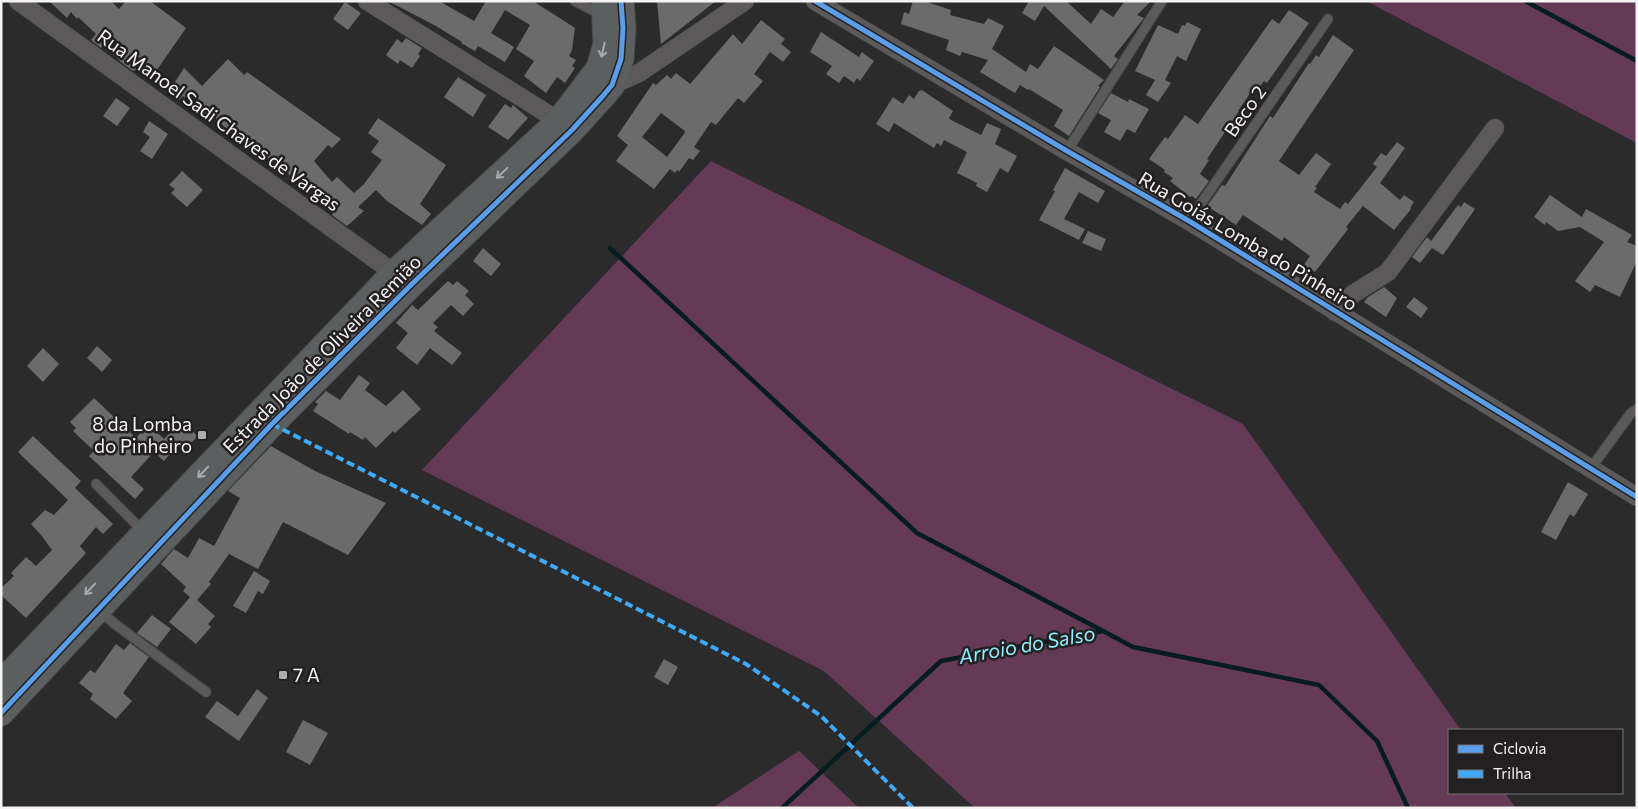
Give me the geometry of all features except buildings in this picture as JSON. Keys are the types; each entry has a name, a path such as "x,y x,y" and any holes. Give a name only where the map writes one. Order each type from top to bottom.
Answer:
{"main road":[{"name":"Estrada João de Oliveira Remião","path":"1,683 394,273 559,121 599,68 606,44 610,6"},
{"name":"Estrada João de Oliveira Remião","path":"1,713 272,424 412,284 572,130 612,85 621,60 623,28 610,6"}],"street":[{"name":"Rua Manoel Sadi Chaves de Vargas","path":"18,1 394,273"},
{"path":"367,1 559,121"},
{"path":"612,85 639,73 745,1"},
{"name":"Rua Goiás Lomba do Pinheiro","path":"815,1 1067,152 1190,221 1637,497"},
{"path":"1335,312 1354,294 1388,272 1495,128"}],"lane":[{"path":"575,1 610,6"},
{"path":"1067,152 1162,1"},
{"name":"Beco 2","path":"1190,221 1328,20"},
{"path":"1591,468 1631,414 1637,409"},
{"path":"96,484 144,532"},
{"path":"98,609 206,692"}],"shaded area":[{"path":"1366,1 1637,1 1637,143"},
{"path":"711,161 1243,424 1460,729 1448,729 1448,794 1506,794 1516,808 975,808 824,671 422,470"},
{"path":"799,751 859,808 712,808"}],"waterway":[{"path":"1525,1 1637,61"},
{"path":"610,248 917,533 1103,631"},
{"name":"Arroio do Salso","path":"782,808 941,661 1103,631 1133,647 1319,685 1377,741 1408,808"}],"marked path":[{"path":"272,424 746,664 821,716 913,808"}],"cycle path":[{"path":"1,713 272,424 412,284 572,130 602,97 612,85 621,59 623,28 621,1"},
{"path":"815,1 1067,151 1189,221 1637,497"}],"place":[{"name":"8 da Lomba do Pinheiro","path":"202,435"},
{"name":"7 A","path":"283,675"}]}
